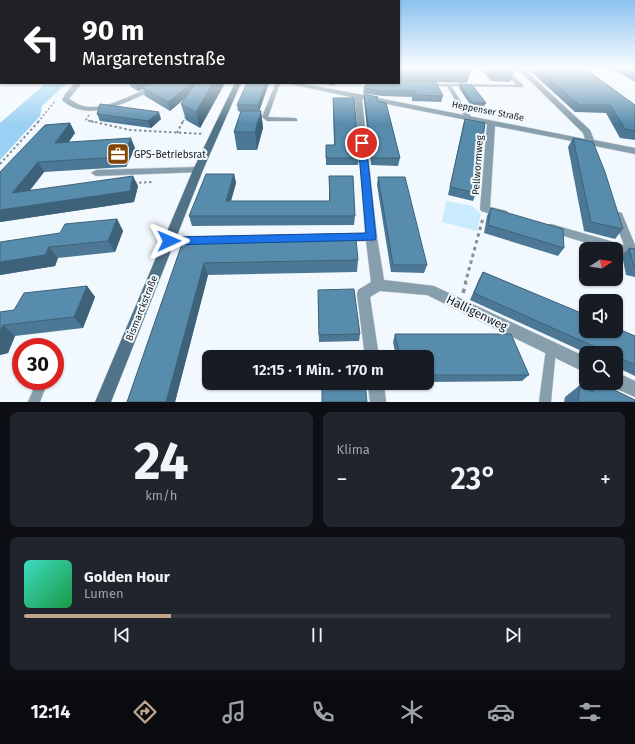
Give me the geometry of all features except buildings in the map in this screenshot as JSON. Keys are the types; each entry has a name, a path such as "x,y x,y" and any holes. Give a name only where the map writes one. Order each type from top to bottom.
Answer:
{"main road":[{"name":"Bismarckstraße","path":"103,402 198,170 236,87"}],"street":[{"path":"75,87 68,94 65,100 82,108 96,108 116,104 155,87"},
{"name":"Heppenser Straße","path":"322,87 342,89 358,96 635,150"},
{"path":"540,87 587,132 596,156"},
{"path":"358,96 371,237 378,285 363,294 371,350"},
{"name":"Pellwormweg","path":"485,209 491,122"},
{"path":"96,173 198,170"},
{"path":"615,208 633,252"},
{"path":"485,209 514,218"},
{"path":"544,226 633,252"},
{"path":"169,241 371,237"},
{"name":"Halligenweg","path":"378,285 429,290 579,362"},
{"path":"623,383 635,389"},
{"path":"377,390 378,402"}],"lane":[{"path":"277,87 265,117 267,119 295,120"},
{"path":"448,87 468,118"},
{"path":"545,402 551,349"},
{"path":"34,402 39,390"}],"path":[{"path":"0,164 48,111 52,103"},
{"path":"96,108 86,120 103,126 153,132 214,135"},
{"path":"177,133 187,114"},
{"path":"130,184 160,181"},
{"path":"460,305 485,209"}],"shaded area":[{"path":"42,87 63,87 42,106 40,116 0,160 0,123"},
{"path":"446,201 472,206 481,214 477,231 442,222"}],"place":[{"name":"GPS-Betriebsrat","path":"118,154"}],"route":[{"path":"169,241 371,237 362,143"}]}
